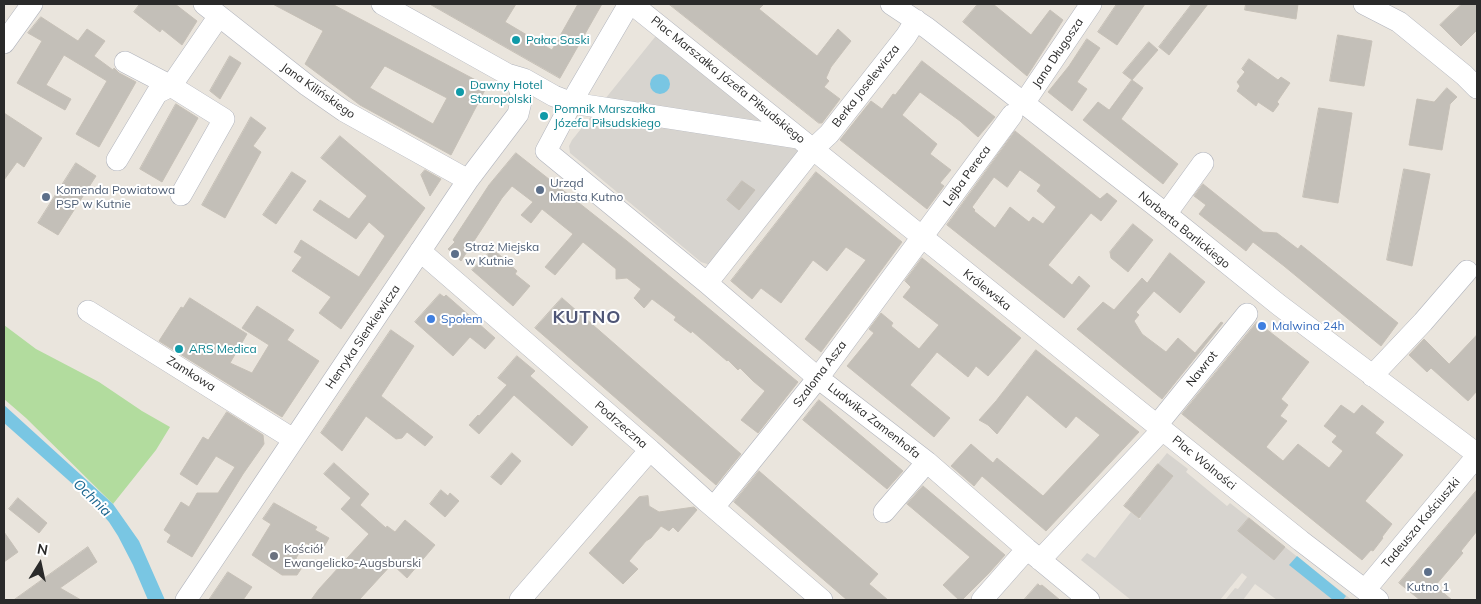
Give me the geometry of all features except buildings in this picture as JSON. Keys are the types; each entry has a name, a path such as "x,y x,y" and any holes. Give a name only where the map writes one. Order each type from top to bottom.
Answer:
{"street":[{"path":"4,43 32,4"},
{"path":"382,4 507,74 524,79 554,96 572,103 806,144"},
{"name":"Plac Marszałka Józefa Piłsudskiego","path":"630,4 806,144 707,283 546,151 630,4"},
{"name":"Norberta Barlickiego","path":"891,4 916,20 1018,109 1166,214 1247,281 1477,455"},
{"name":"Jana Długosza","path":"1018,109 1091,4"},
{"path":"1364,4 1399,22 1457,69 1477,88"},
{"path":"118,160 157,93 171,86 211,10"},
{"name":"Jana Kilińskiego","path":"211,10 308,86 344,111 468,180"},
{"name":"Berka Joselewicza","path":"806,144 829,134 906,36 916,20"},
{"path":"125,62 171,86 224,119 181,195"},
{"name":"Henryka Sienkiewicza","path":"186,600 468,180 518,114 522,98 518,84 507,74"},
{"name":"Lejba Pereca","path":"922,238 1018,109"},
{"name":"Królewska","path":"806,144 1159,427"},
{"path":"1166,214 1203,163"},
{"name":"Szaloma Asza","path":"714,508 818,378 922,238"},
{"name":"Podrzeczna","path":"420,251 822,600"},
{"path":"1372,376 1423,322 1467,271"},
{"name":"Ludwika Zamenhofa","path":"707,283 818,378 927,462 1034,554"},
{"name":"Zamkowa","path":"88,311 293,439"},
{"name":"Nawrot","path":"1159,427 1247,314"},
{"name":"Plac Wolności","path":"982,600 1034,554 1159,427 1371,595"},
{"path":"520,600 650,450"},
{"name":"Tadeusza Kościuszki","path":"1371,595 1477,455"},
{"path":"884,512 927,462"},
{"path":"1034,554 1089,600"}],"green space":[{"path":"4,325 36,349 99,382 170,427 156,450 113,504 26,418 4,399"}],"shaded area":[{"path":"655,37 659,37 798,151 710,265 701,262 570,153 569,146 572,140"},
{"path":"1167,453 1188,469 1186,472 1227,506 1230,503 1249,518 1239,531 1285,547 1352,600 1277,600 1255,584 1243,600 1226,599 1235,588 1238,589 1247,577 1242,573 1220,600 1131,600 1081,560 1087,553 1095,558 1131,512 1141,520 1140,517 1172,477 1158,464"}],"water":[{"path":"660,74 667,77 670,84 667,91 660,94 653,91 650,84 653,77"},
{"name":"Ochnia","path":"4,405 113,504 139,541 165,600 148,600 133,565 109,522 85,495 4,423"},
{"path":"1297,556 1346,596 1343,600 1333,600 1289,565"}],"place":[{"name":"Pałac Saski","path":"516,40"},
{"name":"Dawny Hotel Staropolski","path":"460,92"},
{"name":"Pomnik Marszałka Józefa Piłsudskiego","path":"544,116"},
{"name":"Urząd Miasta Kutno","path":"540,190"},
{"name":"Komenda Powiatowa PSP w Kutnie","path":"46,197"},
{"name":"Straż Miejska w Kutnie","path":"455,254"},
{"name":"Społem","path":"431,319"},
{"name":"Malwina 24h","path":"1262,326"},
{"name":"ARS Medica","path":"179,349"},
{"name":"Kościół Ewangelicko-Augsburski","path":"274,556"},
{"name":"Kutno 1","path":"1428,572"}],"district":[{"name":"KUTNO","path":"587,318"}]}
